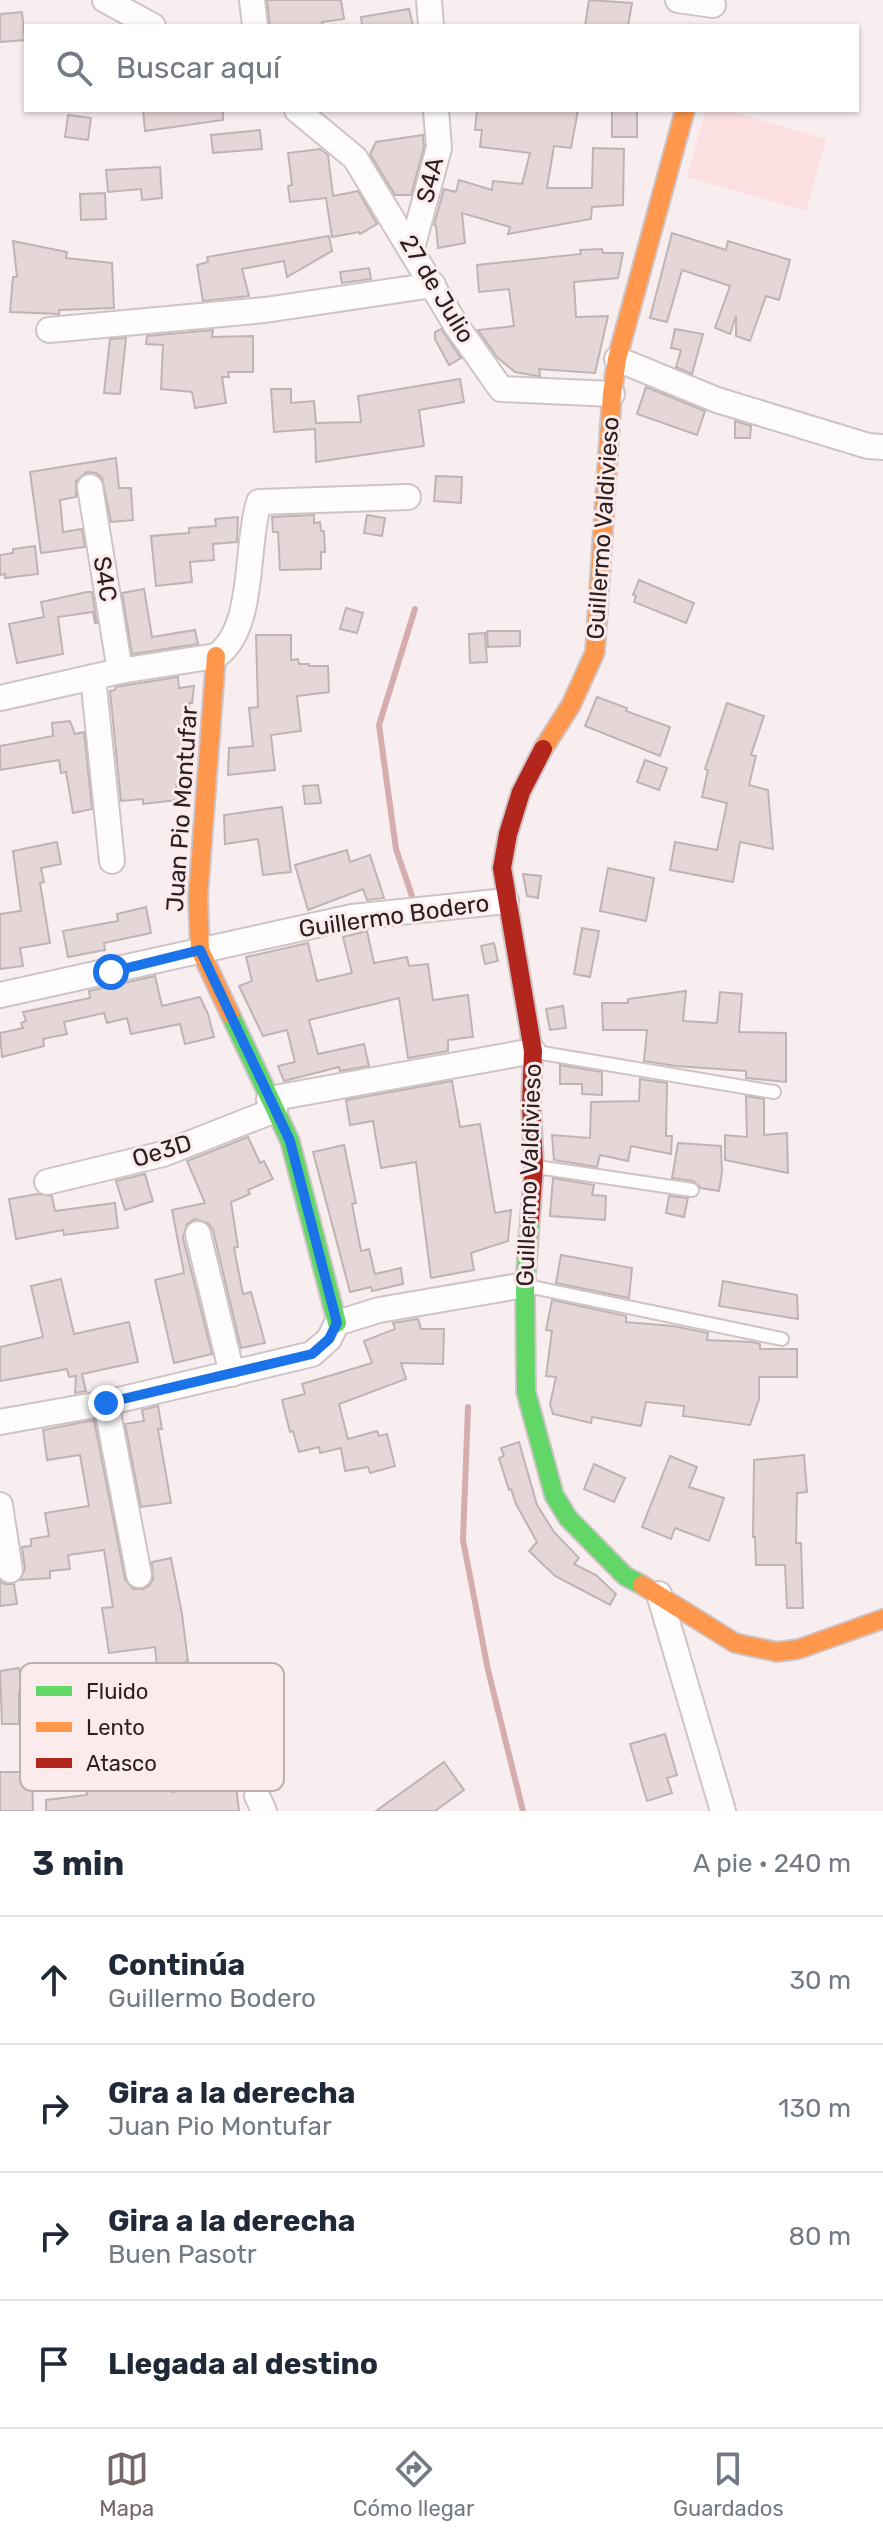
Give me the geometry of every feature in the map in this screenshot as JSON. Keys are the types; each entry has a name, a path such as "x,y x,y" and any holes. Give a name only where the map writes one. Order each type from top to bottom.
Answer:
{"street":[{"path":"105,0 149,24"},
{"path":"252,0 255,24"},
{"path":"429,0 431,24"},
{"path":"678,0 712,10"},
{"name":"27 de Julio","path":"299,112 355,158 456,325 501,389 612,394"},
{"name":"S4A","path":"412,248 439,148 436,112"},
{"name":"Guillermo Valdivieso","path":"684,112 617,359 595,652 571,705 540,754 521,792 508,834 502,868 533,1051 531,1105 534,1166 525,1285 526,1392 554,1495 568,1518 625,1576 735,1643 777,1652 799,1649 883,1619"},
{"path":"49,330 265,310 433,285"},
{"path":"617,359 717,400 868,446 883,447"},
{"name":"S4C","path":"90,487 120,671"},
{"path":"0,698 120,671 216,656 229,648 239,628 259,502 265,499 408,497"},
{"name":"Juan Pio Montufar","path":"216,656 198,897 200,950 290,1141 337,1323"},
{"path":"93,677 112,861"},
{"name":"Guillermo Bodero","path":"0,995 352,917 506,901"},
{"name":"Oe3D","path":"47,1182 163,1154 272,1104 533,1051"},
{"path":"198,1234 232,1374"},
{"path":"0,1422 106,1403 312,1354 329,1339 337,1323 379,1310 525,1285"},
{"path":"106,1403 139,1575"},
{"path":"0,1505 10,1570"},
{"path":"659,1594 723,1811"}],"lane":[{"path":"533,1051 774,1092"},
{"path":"534,1166 692,1190"},
{"path":"525,1285 782,1339"}],"shaded area":[{"path":"705,112 732,112 826,139 806,211 687,177"}],"building":[{"path":"267,0 341,0 344,19 322,24 270,24"},
{"path":"589,0 632,3 628,24 585,24"},
{"path":"409,9 413,24 362,24 361,17"},
{"path":"22,12 24,40 0,42 0,14"},
{"path":"143,112 223,112 223,120 145,131"},
{"path":"477,112 578,112 571,148 554,146 547,188 592,188 593,148 624,149 623,205 592,207 591,219 508,234 510,227 462,213 465,243 438,248 434,225 444,189 456,192 459,180 492,190 493,181 522,184 530,153 480,147 482,130 475,130"},
{"path":"612,112 637,112 637,137 612,137"},
{"path":"68,115 91,118 88,140 65,137"},
{"path":"260,130 262,149 213,153 211,135"},
{"path":"423,135 424,147 411,195 395,195 370,154 376,142"},
{"path":"320,149 328,155 333,196 358,191 377,224 360,234 332,237 326,198 290,202 288,186 292,185 288,153"},
{"path":"160,167 162,198 142,200 141,189 108,192 106,170"},
{"path":"105,193 106,219 81,220 80,194"},
{"path":"672,233 726,250 728,241 790,260 779,300 766,296 750,341 736,336 736,316 730,334 715,328 730,286 682,270 667,322 650,318"},
{"path":"329,236 332,251 287,277 284,261 242,269 249,296 203,301 197,265 208,262 207,257"},
{"path":"13,241 67,252 66,258 112,263 114,308 59,310 59,314 10,312 13,277 17,277"},
{"path":"602,249 603,253 623,253 618,278 574,282 576,317 608,316 595,373 539,369 540,376 537,376 515,372 497,357 478,330 514,326 509,289 479,292 477,265"},
{"path":"369,268 371,279 342,283 340,272"},
{"path":"441,329 461,358 449,365 435,339 435,332"},
{"path":"675,329 703,334 692,374 676,367 681,350 671,348"},
{"path":"213,330 212,337 253,336 253,372 228,372 229,377 222,377 226,403 195,408 192,392 161,389 163,345 146,344 147,336"},
{"path":"126,338 120,394 104,393 110,339"},
{"path":"460,379 464,402 419,410 424,446 316,462 315,429 274,432 271,389 291,389 291,403 314,401 316,423 361,422 358,396"},
{"path":"646,387 705,411 697,435 637,414"},
{"path":"735,421 751,426 750,438 735,438"},
{"path":"116,458 119,488 131,488 133,520 111,522 102,478 96,473 87,472 76,481 76,497 60,500 63,532 82,529 85,547 41,553 30,472"},
{"path":"436,476 462,477 461,503 434,501"},
{"path":"314,515 314,523 320,522 321,531 324,531 325,552 321,552 321,569 280,570 278,532 273,532 272,517"},
{"path":"367,515 385,518 382,536 364,533"},
{"path":"238,517 237,542 213,544 214,560 190,562 192,582 156,586 151,536 189,533 189,528 216,526 215,519"},
{"path":"35,546 38,574 5,578 5,574 0,575 0,555 13,553 13,549"},
{"path":"639,580 694,603 686,623 634,602 636,596 633,595"},
{"path":"144,589 152,637 195,630 198,644 132,654 122,593"},
{"path":"92,592 97,623 93,612 58,617 63,654 17,663 9,624 44,617 41,602"},
{"path":"346,608 363,613 357,633 340,629"},
{"path":"487,631 520,631 520,646 488,647"},
{"path":"485,633 487,662 470,663 469,634"},
{"path":"256,635 291,635 291,660 298,659 299,664 309,666 328,666 329,692 297,696 301,731 271,735 275,770 228,775 229,748 253,746 249,708 258,707"},
{"path":"178,677 179,688 194,686 192,703 189,703 188,764 179,765 182,783 176,784 178,800 143,804 143,799 121,801 110,691 116,687"},
{"path":"597,697 670,727 660,756 585,726"},
{"path":"727,703 764,716 751,755 756,756 749,785 768,790 773,849 740,842 733,882 670,870 675,842 717,850 727,803 702,797 708,770 705,769"},
{"path":"70,721 75,734 84,732 92,809 73,813 66,772 61,773 59,760 0,770 0,746 53,736 52,723"},
{"path":"645,760 667,768 659,790 637,782"},
{"path":"318,785 321,803 305,804 303,786"},
{"path":"282,807 291,872 263,875 258,839 225,844 224,815"},
{"path":"57,842 61,864 41,868 44,882 40,883 50,943 20,948 23,966 0,969 0,914 21,911 13,851"},
{"path":"347,850 350,862 370,855 384,898 367,900 363,889 308,910 295,865"},
{"path":"608,868 654,878 646,921 600,911"},
{"path":"523,874 541,876 538,898 527,896"},
{"path":"146,907 151,933 104,943 105,950 68,957 63,931 118,921 117,914"},
{"path":"582,928 599,931 590,977 574,974"},
{"path":"367,931 374,963 407,957 409,966 428,964 433,1000 468,995 473,1037 448,1040 448,1051 408,1058 399,998 309,1020 318,1054 364,1044 369,1066 340,1071 339,1067 284,1081 278,1066 295,1062 287,1030 263,1036 239,986 252,981 246,957 308,943 317,981 352,973 343,937"},
{"path":"494,943 498,961 485,964 481,946"},
{"path":"155,976 162,1006 200,997 214,1037 185,1044 180,1024 131,1034 127,1018 107,1023 104,1013 64,1022 67,1034 43,1039 44,1046 2,1057 0,1033 23,1028 21,1023 26,1021 23,1012 90,998 89,991"},
{"path":"686,991 683,1021 717,1023 720,992 742,994 739,1032 786,1033 786,1082 746,1078 746,1071 644,1061 647,1030 603,1030 602,1003 628,1003 628,999"},
{"path":"563,1006 566,1028 550,1030 546,1009"},
{"path":"560,1065 602,1072 602,1095 582,1094 582,1084 560,1084"},
{"path":"640,1079 667,1083 666,1136 672,1136 671,1154 631,1146 628,1161 600,1155 597,1167 554,1160 552,1135 590,1138 591,1102 639,1101"},
{"path":"452,1081 460,1127 480,1124 495,1213 511,1210 508,1241 471,1253 474,1270 431,1278 416,1162 381,1168 373,1121 350,1125 346,1100"},
{"path":"746,1096 764,1099 764,1135 787,1133 788,1173 725,1160 725,1135 747,1137"},
{"path":"248,1137 260,1163 264,1161 273,1179 231,1202 238,1247 234,1248 243,1294 251,1292 265,1343 241,1348 213,1230 208,1223 195,1219 187,1224 183,1238 212,1354 174,1363 155,1280 184,1273 172,1210 205,1203 187,1161"},
{"path":"678,1143 721,1146 719,1191 701,1188 693,1181 672,1178"},
{"path":"344,1145 356,1203 352,1204 361,1251 369,1249 375,1274 401,1268 403,1284 350,1292 313,1152"},
{"path":"145,1174 153,1201 125,1210 116,1181"},
{"path":"553,1178 594,1185 592,1195 606,1196 605,1220 550,1216"},
{"path":"38,1194 52,1196 55,1211 115,1203 118,1228 64,1235 63,1230 16,1239 9,1199"},
{"path":"669,1196 688,1198 684,1217 666,1213"},
{"path":"561,1255 632,1268 629,1298 556,1283"},
{"path":"61,1279 74,1334 129,1322 138,1362 82,1374 86,1391 75,1393 76,1376 69,1377 67,1369 0,1381 0,1347 43,1337 31,1286"},
{"path":"723,1281 797,1295 798,1319 719,1306"},
{"path":"552,1300 626,1316 626,1322 708,1333 707,1340 752,1342 760,1344 760,1349 797,1349 797,1377 759,1377 759,1399 750,1425 683,1416 684,1406 646,1402 641,1426 592,1417 591,1423 553,1414 550,1404 556,1377 546,1376 552,1331 546,1330"},
{"path":"418,1319 421,1329 444,1329 443,1364 401,1363 406,1379 339,1404 348,1439 377,1431 379,1436 387,1434 395,1466 370,1473 368,1467 345,1471 341,1448 320,1453 319,1447 299,1452 282,1400 305,1394 302,1384 372,1363 364,1341 395,1329 393,1323"},
{"path":"158,1406 162,1429 158,1429 171,1503 141,1507 125,1424 144,1421 142,1410"},
{"path":"94,1420 125,1579 133,1589 143,1589 153,1579 152,1562 171,1558 188,1662 157,1663 155,1647 109,1653 102,1608 113,1607 104,1550 68,1555 70,1569 50,1571 50,1578 20,1580 25,1568 22,1547 31,1546 31,1539 49,1536 45,1513 89,1506 80,1455 47,1460 43,1430"},
{"path":"519,1442 537,1505 554,1532 579,1558 574,1564 596,1575 616,1594 610,1605 555,1576 529,1551 537,1542 509,1490 499,1458 504,1456 501,1448"},
{"path":"804,1455 807,1492 797,1493 796,1543 801,1543 803,1608 787,1608 785,1565 756,1565 753,1537 754,1460"},
{"path":"670,1456 697,1467 689,1487 724,1498 709,1541 675,1528 671,1539 642,1527"},
{"path":"594,1464 625,1478 614,1502 584,1489"},
{"path":"0,1581 14,1584 17,1604 0,1606"},
{"path":"19,1668 19,1724 2,1724 0,1671"},
{"path":"665,1734 677,1775 667,1778 672,1793 647,1801 630,1744"},
{"path":"444,1762 464,1790 435,1811 376,1811"},
{"path":"0,1772 20,1772 20,1791 32,1791 33,1811 0,1811"},
{"path":"86,1791 237,1791 239,1811 46,1811 46,1800 87,1795"}],"waterway":[{"path":"412,896 396,849 379,725 415,609"},
{"path":"468,1407 463,1540 488,1670 523,1811"}],"traffic: fast":[{"path":"230,1014 290,1141 337,1323"},
{"path":"530,1220 525,1285 526,1392 554,1495 568,1518 625,1576 642,1585"}],"traffic: slow":[{"path":"543,749 571,705 595,652 617,359 684,112"},
{"path":"216,656 198,897 200,950 230,1014"},
{"path":"642,1585 735,1643 777,1652 799,1649 883,1619"}],"traffic: jam":[{"path":"530,1220 534,1166 531,1105 533,1051 502,868 508,834 521,792 543,749"}],"route":[{"path":"106,1403 312,1354 329,1339 337,1323 290,1141 200,950 111,972"}]}
